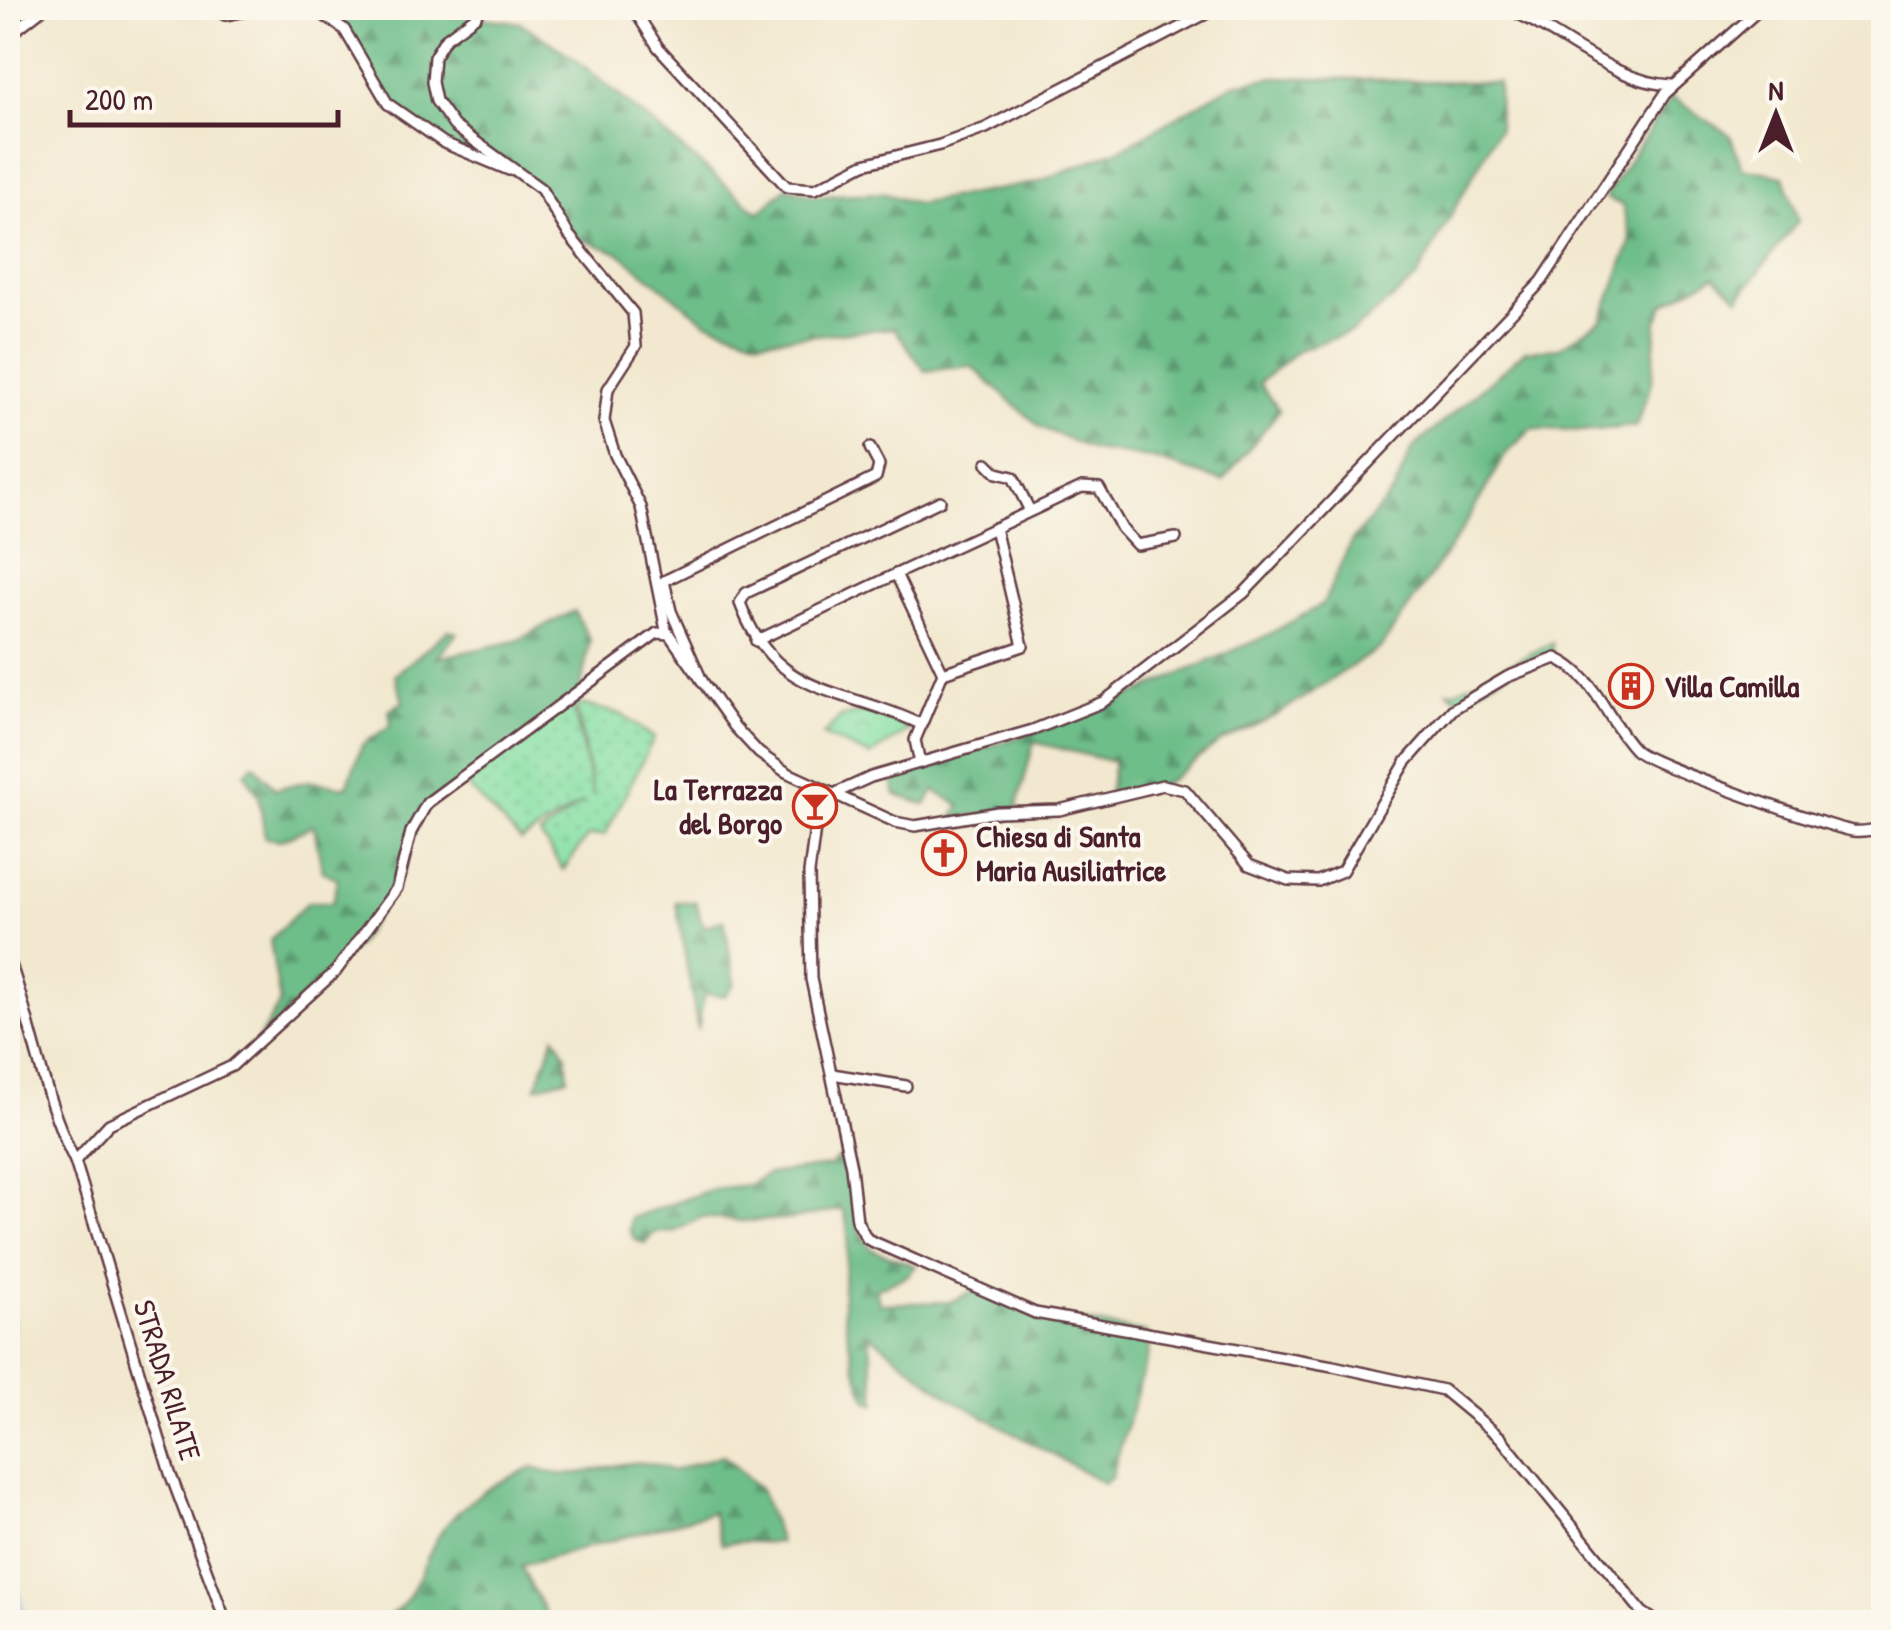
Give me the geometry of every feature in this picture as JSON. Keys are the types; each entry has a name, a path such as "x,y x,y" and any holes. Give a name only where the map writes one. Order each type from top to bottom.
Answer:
{"street":[{"path":"8,36 44,8"},
{"path":"213,8 225,15 262,8"},
{"path":"313,8 344,29 388,104 444,143 512,170"},
{"path":"479,8 472,20 440,46 434,58 432,82 440,110 454,126 541,189 569,235 632,313 636,346 608,389 604,426 641,508 656,594 672,636 703,686 770,762 894,822 914,826 998,812 1059,810 1163,785 1185,790 1248,865 1288,880 1318,881 1342,871 1406,762 1454,709 1507,676 1556,658 1573,666 1590,683 1637,753 1686,775 1852,830 1884,828"},
{"path":"634,8 658,47 787,188 802,192 864,164 940,146 986,128 1217,8"},
{"path":"1506,8 1546,25 1633,79 1672,85"},
{"path":"1656,1622 1642,1612 1500,1438 1443,1390 1333,1366 1066,1321 1035,1312 867,1238 858,1221 810,978 809,872 816,813 838,792 1033,730 1103,702 1244,593 1542,281 1672,85 1761,8"},
{"path":"703,686 699,666 671,611 664,582 876,477 879,465 870,448"},
{"path":"987,463 997,473 1013,478 1030,511"},
{"path":"756,640 1082,487 1098,488 1122,529 1137,544 1157,545 1176,538"},
{"path":"920,724 890,710 827,694 796,679 756,640 740,604 746,593 940,501"},
{"path":"920,763 915,740 943,673 1024,646 994,528"},
{"path":"896,574 943,673"},
{"path":"74,1161 109,1124 232,1066 336,971 397,888 411,832 426,804 658,633 672,636"},
{"name":"STRADA RILATE","path":"8,956 28,1012 60,1134 74,1161 170,1473 226,1622"},
{"path":"832,1074 906,1086"}],"green space":[{"path":"313,8 479,8 477,17 521,23 574,58 759,213 787,187 814,196 883,193 916,204 1035,183 1121,149 1234,84 1275,77 1498,83 1499,128 1416,279 1352,332 1298,350 1259,383 1279,411 1223,481 1153,459 1093,450 1040,427 971,366 925,371 894,328 759,340 706,322 619,253 569,235 541,189 521,176 446,144 388,104 344,29"},
{"path":"1671,97 1730,135 1742,168 1784,176 1798,221 1739,298 1715,276 1664,304 1657,322 1652,382 1636,426 1582,431 1533,428 1507,452 1460,533 1381,647 1275,716 1221,741 1163,785 1108,798 1114,762 1034,742 1016,811 953,818 960,805 934,791 926,805 896,795 891,777 1085,716 1262,638 1323,604 1351,542 1394,491 1412,449 1525,351 1559,348 1602,320 1631,240 1622,205 1605,197"},
{"path":"574,611 590,640 581,687 572,701 466,785 462,781 420,812 403,872 358,944 256,1044 280,1003 270,940 308,902 333,902 338,879 322,871 314,826 280,840 265,838 259,796 245,773 254,764 275,789 308,781 347,787 362,745 391,725 389,710 403,702 395,675 449,630 457,633 437,658 516,641"},
{"path":"1552,643 1553,654 1526,662 1459,700 1448,691 1456,691"},
{"path":"572,701 593,796 576,703 621,714 654,738 605,835 588,836 563,870 540,835 584,802 521,841 466,785"},
{"path":"866,711 897,718 908,731 870,756 823,735 841,717"},
{"path":"676,902 696,902 703,927 724,920 735,983 725,996 704,994 698,1030"},
{"path":"555,1036 566,1055 568,1078 536,1087"},
{"path":"844,1154 859,1229 871,1249 916,1266 907,1276 875,1289 880,1304 950,1302 979,1288 1035,1313 1146,1333 1149,1353 1111,1478 1104,1483 952,1399 869,1334 876,1403 868,1400 854,1361 844,1313 848,1238 842,1209 793,1219 742,1221 702,1217 675,1231 654,1233 645,1243 635,1240 629,1229 631,1218 713,1189 748,1185 767,1174 829,1166"},
{"path":"723,1455 760,1489 780,1542 722,1544 712,1512 521,1566 550,1622 377,1622 404,1603 438,1537 457,1513 509,1478 533,1467 569,1474 637,1463 672,1471"}],"waterway":[{"path":"8,1299 13,1325 8,1336"},
{"path":"8,1562 27,1622"}],"place":[{"name":"Villa Camilla","path":"1631,686"},
{"name":"La Terrazza del Borgo","path":"815,806"},
{"name":"Chiesa di Santa Maria Ausiliatrice","path":"944,853"}]}
